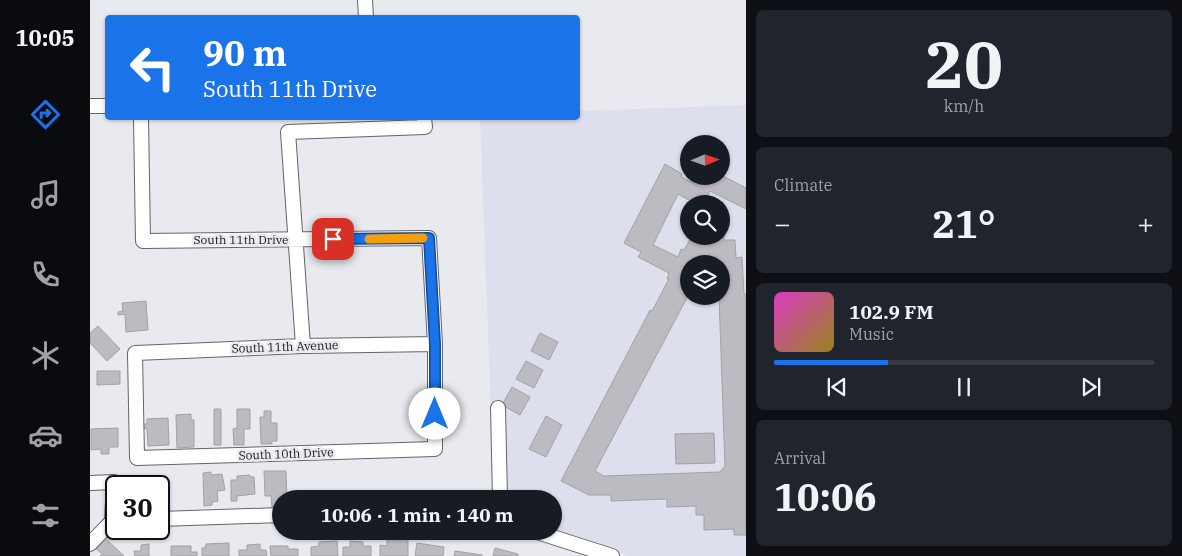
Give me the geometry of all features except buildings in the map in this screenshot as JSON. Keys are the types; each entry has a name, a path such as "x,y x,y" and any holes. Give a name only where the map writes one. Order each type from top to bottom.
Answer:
{"street":[{"path":"365,0 366,15"},
{"path":"90,106 105,106"},
{"name":"South 11th Drive","path":"141,120 143,241 429,238 435,344"},
{"path":"303,346 288,132 424,122"},
{"name":"South 11th Avenue","path":"137,458 135,353 303,346 435,344"},
{"name":"South 10th Drive","path":"137,458 435,449 435,344"},
{"path":"498,408 500,490"},
{"path":"90,483 105,482"},
{"path":"170,520 272,515"},
{"path":"90,544 105,530"},
{"path":"562,540 612,556"}],"shaded area":[{"path":"746,105 746,556 629,556 562,534 562,490 492,490 493,467 480,120 580,120 580,111"}],"slow traffic":[{"path":"369,239 423,238"}],"route":[{"path":"333,239 429,238 435,344 435,414"}]}
